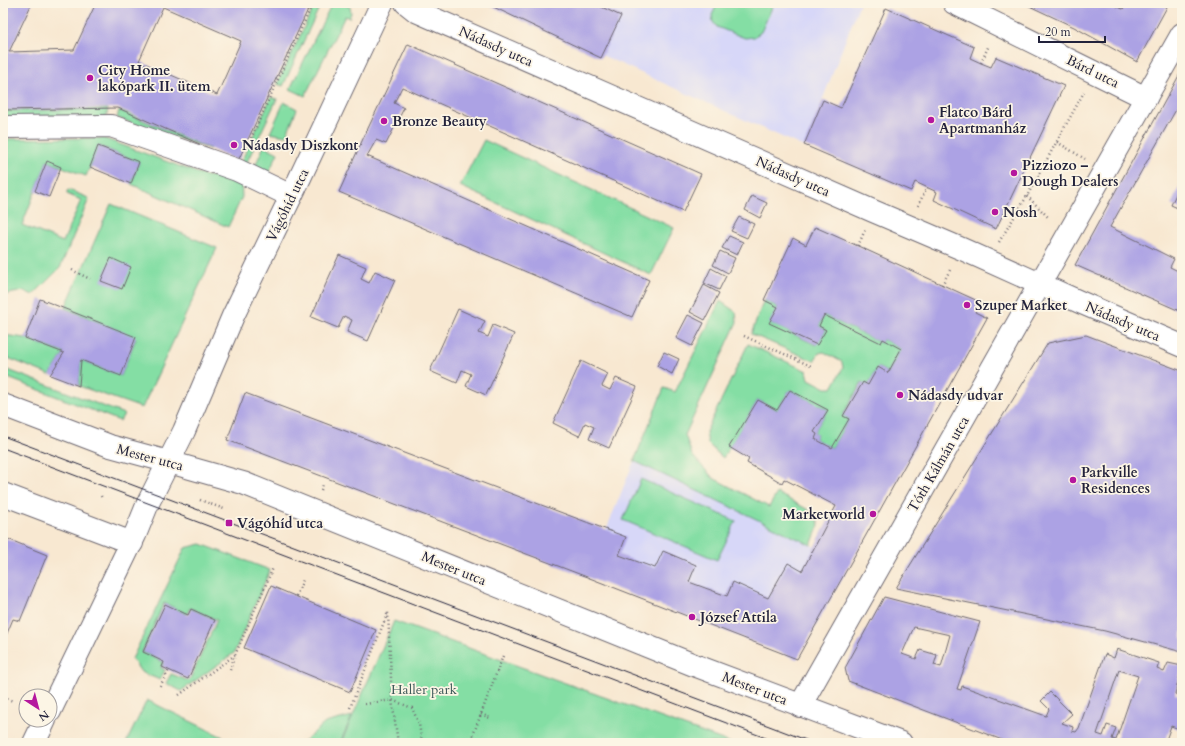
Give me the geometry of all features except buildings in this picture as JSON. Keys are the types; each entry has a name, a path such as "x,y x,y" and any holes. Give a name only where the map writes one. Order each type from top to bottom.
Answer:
{"street":[{"name":"Vágóhíd utca","path":"58,695 132,543 148,504 184,431 234,316 382,3"},
{"name":"Nádasdy utca","path":"406,3 416,12 1182,346"},
{"name":"Bárd utca","path":"954,3 1146,98"},
{"name":"Tóth Kálmán utca","path":"800,706 1182,34"},
{"path":"3,127 110,126 237,170 291,196"},
{"name":"Mester utca","path":"3,406 110,446 243,483 657,650 800,706 901,743"},
{"path":"3,494 132,543"},
{"path":"34,743 41,728"}],"path":[{"path":"237,170 313,3"},
{"path":"999,242 1027,196 1084,92"},
{"path":"1057,142 1085,159"},
{"path":"918,206 927,187"},
{"path":"1027,196 1049,218"},
{"path":"72,270 90,279"},
{"path":"744,336 811,366"},
{"path":"200,500 224,510"},
{"path":"230,670 235,655 273,568"},
{"path":"296,596 303,580"},
{"path":"350,708 388,612 392,700 398,743"},
{"path":"179,695 235,655"},
{"path":"470,743 502,656"},
{"path":"160,686 169,670"},
{"path":"3,696 13,701"},
{"path":"365,704 392,700 412,708 419,724 422,743"},
{"path":"481,714 490,718"}],"shaded area":[{"path":"487,3 860,3 804,147"},
{"path":"634,461 815,547 849,566 797,659 587,577"}],"green space":[{"path":"332,3 342,3 350,7 351,13 349,18 345,16 305,96 290,89"},
{"path":"718,3 774,3 761,32 754,37 745,38 717,27 713,22 712,15"},
{"path":"314,6 319,8 283,86 277,84"},
{"path":"271,97 277,99 246,164 241,162"},
{"path":"284,102 297,109 286,136 270,133"},
{"path":"108,109 106,119 3,120 3,111"},
{"path":"119,110 210,149 117,118"},
{"path":"103,138 206,176 241,178 242,197 228,227 131,184 139,162 99,146 86,176 47,161 22,225 63,242 81,200 67,194 67,191 69,190 89,199 60,268 33,295 24,291 3,295 3,139"},
{"path":"484,140 674,228 651,275 460,186"},
{"path":"264,146 278,153 269,172 254,168"},
{"path":"111,204 217,248 142,408 79,386 81,360 121,376 136,338 65,308"},
{"path":"764,300 778,307 770,323 816,345 826,330 819,326 824,315 881,343 883,339 901,349 888,373 878,367 868,385 862,382 843,415 849,419 832,448 815,439 817,434 814,432 828,410 790,390 777,410 758,400 723,458 708,444 706,432 748,344 807,371 809,379 826,388 832,388 843,368 842,362 824,352 819,353 814,361 751,334"},
{"path":"720,301 736,312 737,322 685,435 692,455 713,478 769,507 777,493 816,514 819,525 811,545 634,461 664,388 675,392"},
{"path":"3,335 25,338 64,353 50,375 3,356"},
{"path":"3,368 124,414 120,421 3,376"},
{"path":"641,479 736,521 717,560 623,520"},
{"path":"201,544 270,570 234,653 181,691 166,683 171,674 189,681 217,620 190,608 187,614 164,603 142,652 163,662 161,668 165,670 160,680 141,672 132,659 185,548"},
{"name":"Haller park","path":"394,621 731,743 341,743"},
{"path":"147,700 235,743 126,743"},
{"path":"352,716 340,743 302,743 325,723"}],"tram line":[{"path":"3,436 814,743"},
{"path":"3,448 779,743"}],"place":[{"name":"City Home lakópark II. ütem","path":"90,78"},
{"name":"Flatco Bárd Apartmanház","path":"931,120"},
{"name":"Bronze Beauty","path":"384,121"},
{"name":"Nádasdy Diszkont","path":"234,145"},
{"name":"Pizziozo – Dough Dealers","path":"1014,173"},
{"name":"Nosh","path":"995,212"},
{"name":"Szuper Market","path":"967,305"},
{"name":"Nádasdy udvar","path":"900,395"},
{"name":"Parkville Residences","path":"1073,480"},
{"name":"Marketworld","path":"873,514"},
{"name":"Vágóhíd utca","path":"229,523"},
{"name":"József Attila","path":"692,617"}]}
